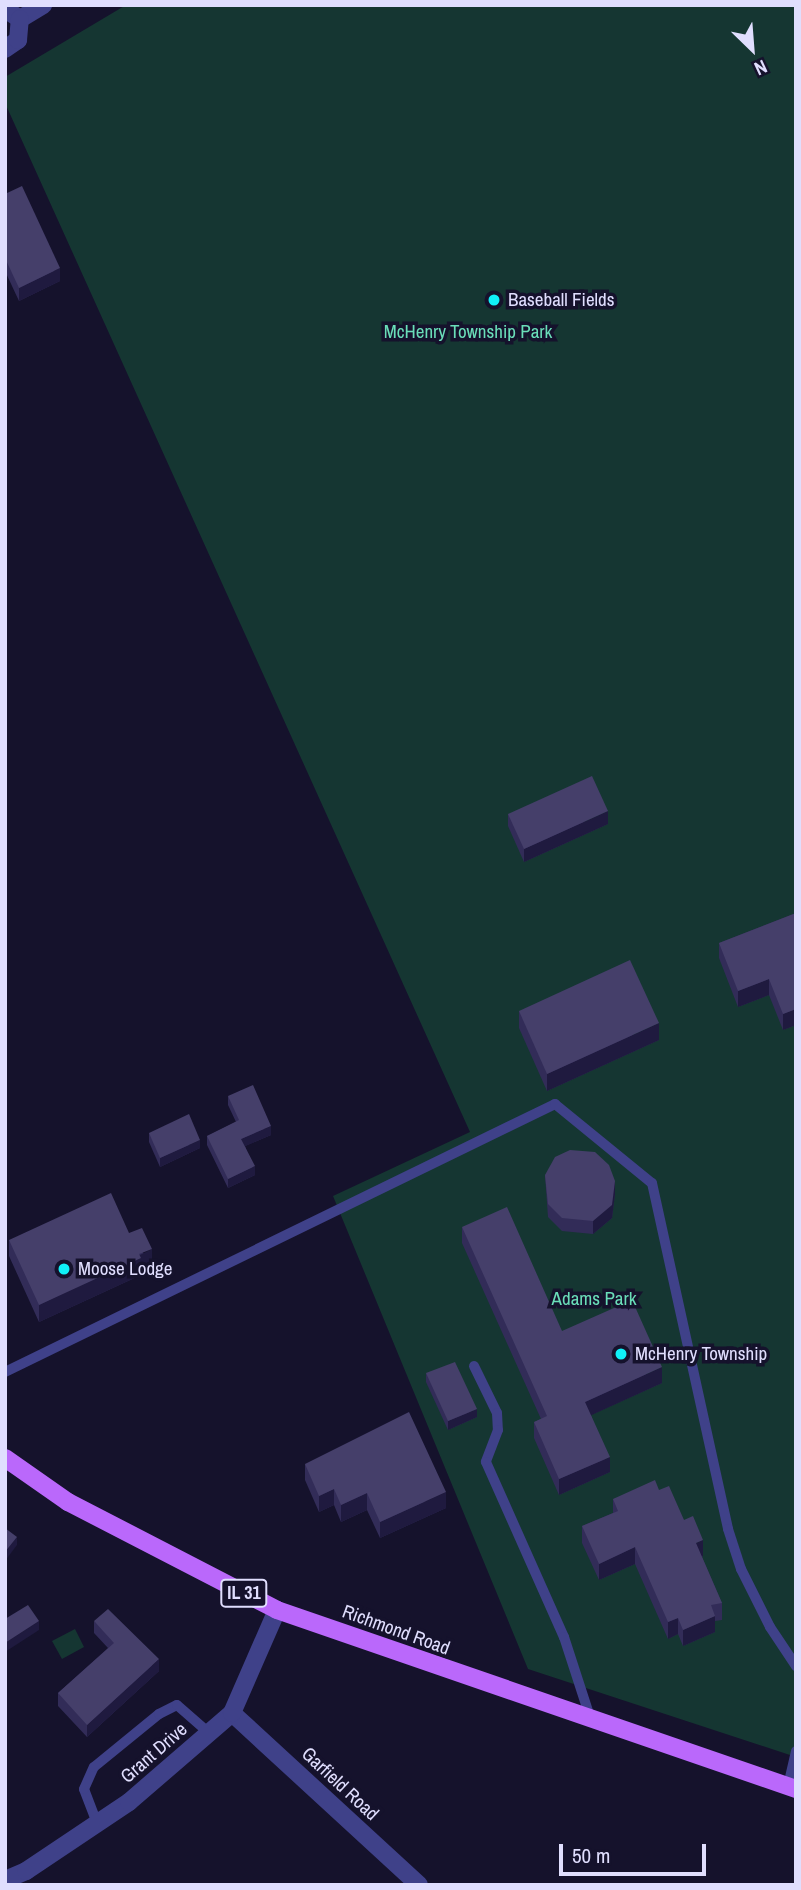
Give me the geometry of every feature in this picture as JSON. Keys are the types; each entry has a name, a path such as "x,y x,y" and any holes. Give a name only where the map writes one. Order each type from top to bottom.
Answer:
{"main road":[{"name":"Richmond Road","path":"5,1458 68,1502 277,1610 792,1788"}],"street":[{"path":"5,49 19,40 13,14 43,5"},
{"name":"Grant Drive","path":"5,1880 31,1878 232,1713 277,1610"},
{"name":"Garfield Road","path":"232,1713 419,1885"}],"lane":[{"path":"5,1372 555,1104 652,1183 728,1529 770,1628 796,1666"},
{"path":"474,1366 497,1413 498,1430 486,1462 564,1637 591,1720"},
{"path":"97,1823 84,1789 94,1767 159,1714 177,1705 209,1733"},
{"path":"792,1788 796,1751"}],"green space":[{"name":"McHenry Township Park","path":"126,5 796,5 796,1757 528,1669 333,1196 470,1132 5,103 5,77"},
{"path":"75,1629 84,1647 62,1659 52,1641"}],"building":[{"path":"22,186 60,268 19,288 5,258 5,194"},
{"path":"592,776 608,811 524,849 508,814"},
{"path":"796,913 796,1009 783,1014 769,979 738,991 719,943"},
{"path":"630,960 659,1023 547,1074 519,1011"},
{"path":"253,1085 271,1126 241,1139 255,1166 228,1179 207,1136 239,1120 228,1096"},
{"path":"189,1114 200,1140 160,1158 149,1133"},
{"path":"570,1150 595,1152 609,1165 615,1181 612,1205 593,1221 562,1218 548,1204 545,1175 555,1157"},
{"path":"111,1193 129,1233 142,1228 152,1249 139,1254 141,1258 39,1305 9,1240"},
{"path":"507,1207 562,1331 632,1300 662,1367 585,1402 610,1457 559,1479 534,1422 547,1416 462,1227"},
{"path":"455,1362 477,1409 448,1421 426,1373"},
{"path":"409,1412 446,1492 380,1522 367,1493 341,1505 334,1489 319,1496 305,1464"},
{"path":"655,1480 659,1490 669,1486 684,1520 693,1516 703,1540 696,1543 722,1603 711,1605 715,1616 683,1630 678,1618 668,1622 635,1547 599,1564 582,1526 618,1511 613,1499"},
{"path":"5,1528 17,1537 5,1552"},
{"path":"28,1605 39,1621 5,1643 5,1619"},
{"path":"108,1609 159,1659 87,1725 58,1693 114,1643 94,1621"}],"place":[{"name":"Baseball Fields","path":"494,300"},
{"name":"Moose Lodge","path":"64,1269"},
{"name":"McHenry Township","path":"621,1354"}],"park label":[{"name":"Adams Park","path":"594,1299"}]}
